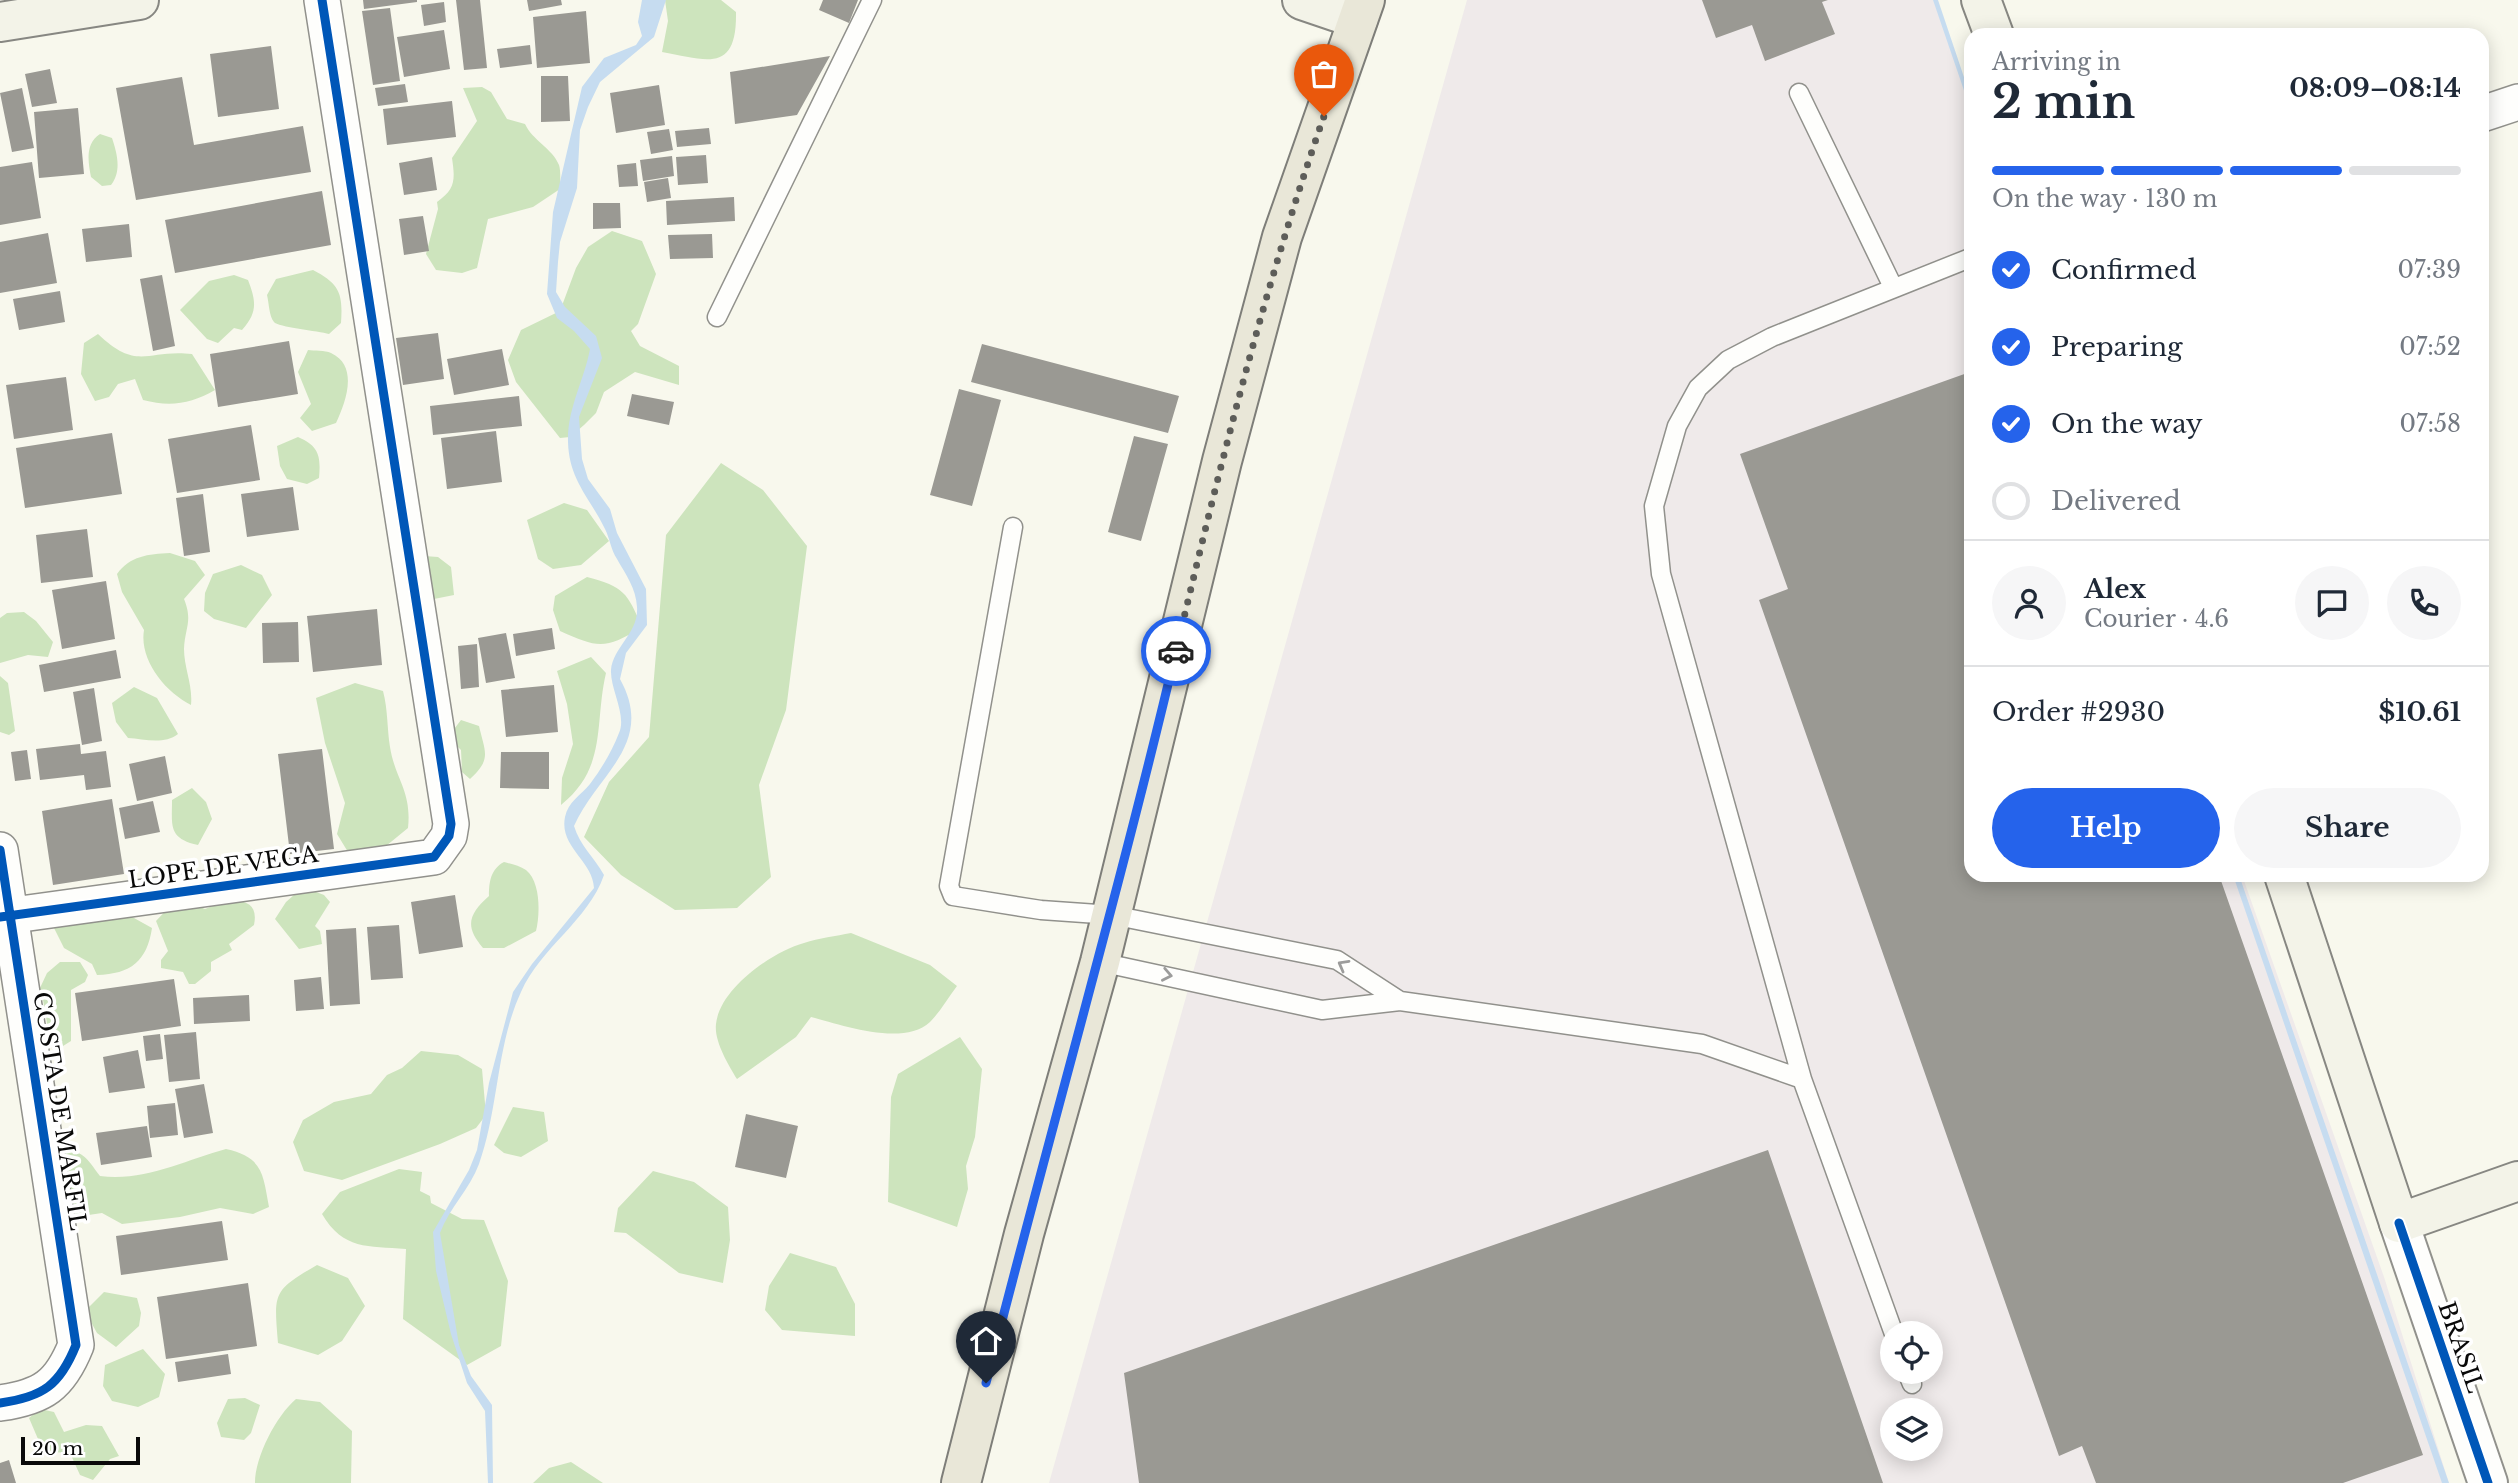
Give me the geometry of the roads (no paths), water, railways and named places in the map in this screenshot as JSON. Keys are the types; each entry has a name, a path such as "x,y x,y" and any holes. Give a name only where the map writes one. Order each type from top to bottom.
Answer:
{"main road":[{"path":"0,22 139,0"},
{"path":"961,1483 1024,1234 1100,962 1222,461 1282,237 1362,9 1302,0"},
{"path":"1981,0 1991,28"},
{"name":"BRASIL","path":"2286,882 2399,1223"},
{"path":"2399,1223 2518,1181"}],"street":[{"name":"LOPE DE VEGA","path":"6,916 434,857 445,844 451,824 322,0"},
{"path":"2489,112 2518,102"},
{"name":"COSTA DE MARFIL","path":"0,850 6,916 76,1345 64,1375 39,1392 0,1403"},
{"name":"BRASIL","path":"2399,1223 2488,1483"}],"lane":[{"path":"717,317 872,0"},
{"path":"1799,93 1893,287"},
{"path":"1889,1321 1802,1079 1661,574 1654,506 1677,426 1698,388 1728,360 1772,337 1964,260"},
{"path":"1013,527 949,886 953,895 1041,910 1112,915 1337,960 1400,1001"},
{"path":"1100,962 1322,1010 1400,1001 1702,1044 1802,1079"}],"water":[{"path":"642,0 666,0 654,37 600,82 588,107 580,130 577,188 560,242 556,292 565,307 596,336 602,358 579,417 582,459 588,479 610,509 617,533 646,589 647,625 626,653 620,679 629,702 631,722 627,740 619,757 574,826 580,840 604,875 587,906 540,961 521,992 507,1034 486,1143 479,1164 440,1233 459,1345 471,1376 492,1405 493,1483 488,1483 485,1411 467,1383 451,1334 436,1271 433,1232 469,1170 477,1150 489,1083 513,992 532,964 594,888 588,870 567,837 565,817 572,803 599,772 619,733 620,710 611,670 616,654 634,625 637,607 633,588 615,556 605,529 576,478 569,455 570,418 590,349 574,331 557,318 547,294 553,212 582,87 604,58 636,45 642,36 638,22"},
{"path":"1933,0 1938,0 1964,77 1964,90"},
{"path":"2235,882 2241,882 2449,1483 2442,1483"}]}
